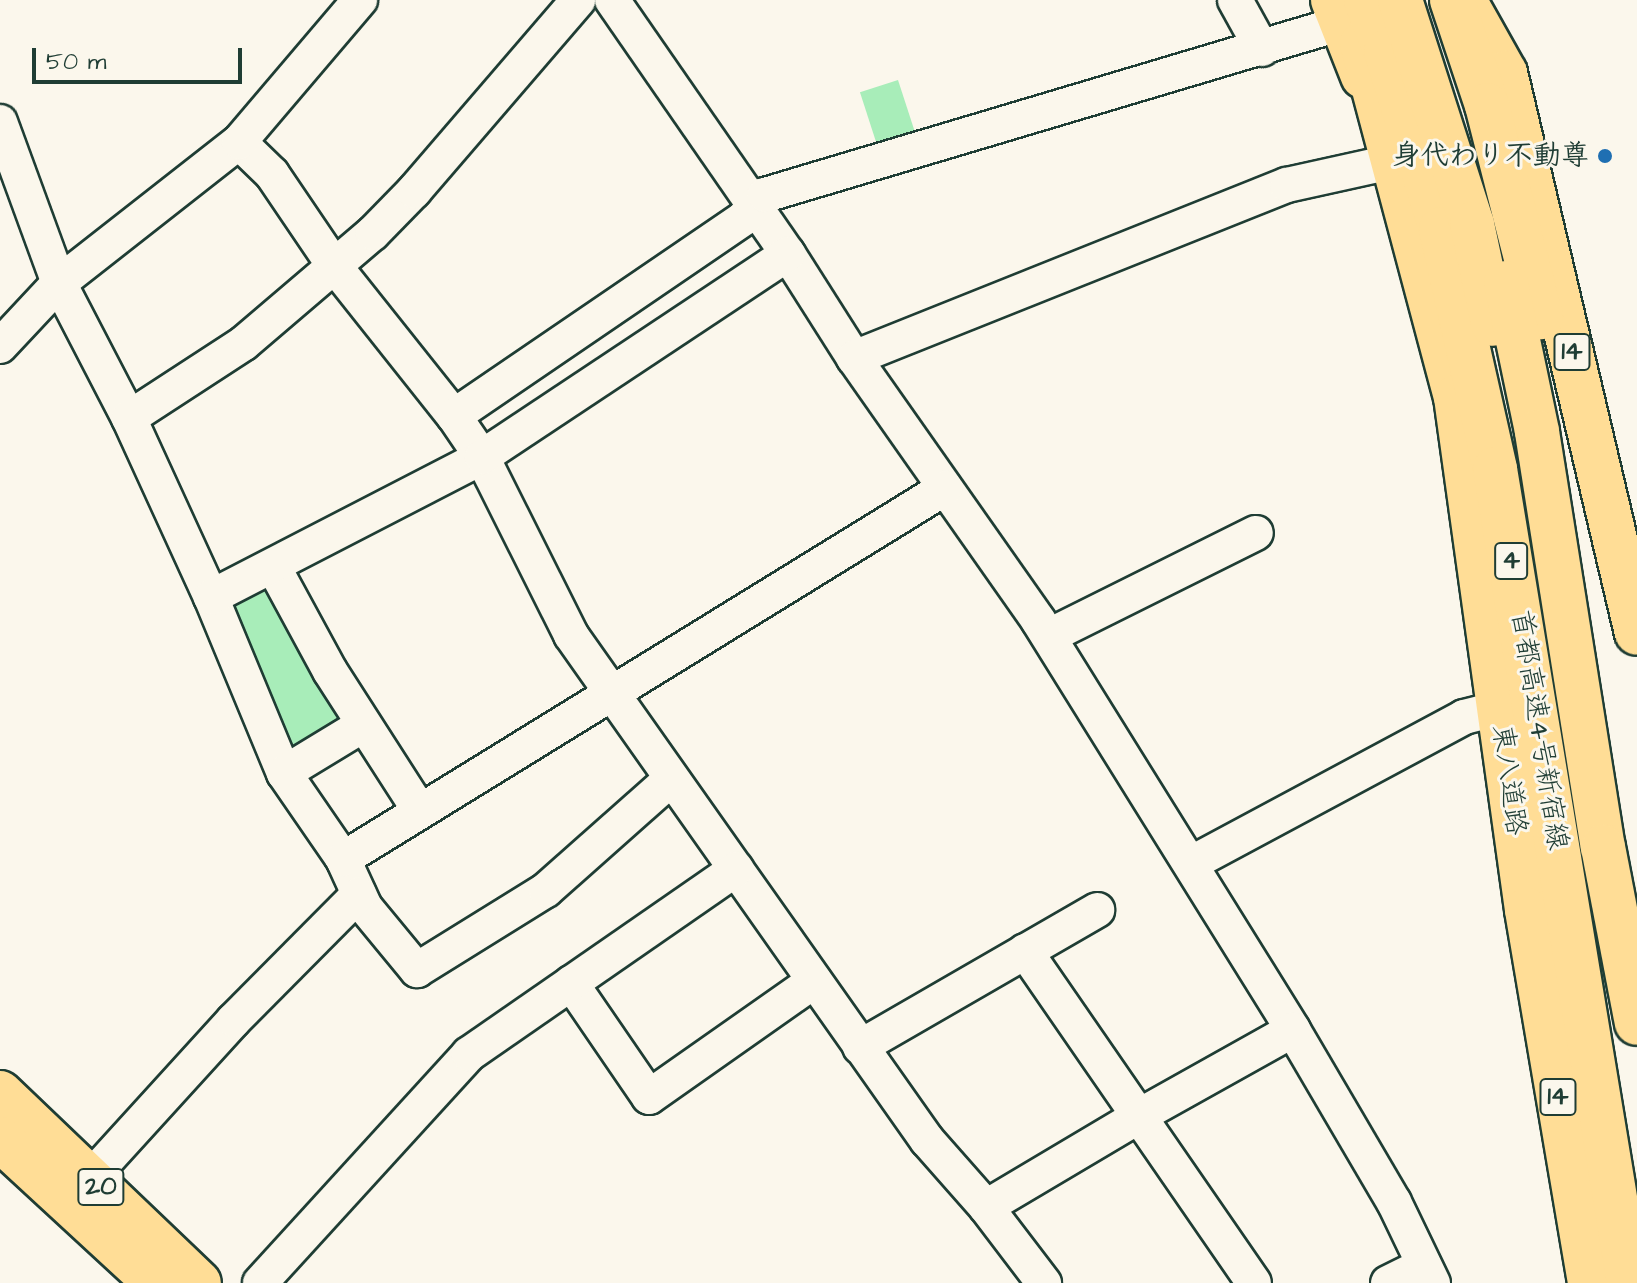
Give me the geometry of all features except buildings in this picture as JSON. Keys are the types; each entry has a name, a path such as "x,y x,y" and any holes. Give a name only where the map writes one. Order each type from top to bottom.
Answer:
{"main road":[{"path":"1400,0 1483,221 1549,646 1606,1134"},
{"path":"1425,0 1440,36 1537,432 1603,847 1637,1023"},
{"path":"1452,0 1487,105 1541,315 1596,618 1637,947"},
{"name":"14","path":"1464,0 1505,73 1637,633"},
{"path":"1478,0 1505,73"},
{"name":"東八道路","path":"1348,6 1395,161 1456,397 1527,910 1590,1283"},
{"name":"首都高速4号新宿線","path":"1348,6 1441,229 1495,469 1629,1283"},
{"name":"14","path":"1527,910 1577,1283"},
{"name":"20","path":"0,1093 199,1283"},
{"name":"20","path":"3,1148 156,1283"}],"street":[{"path":"0,346 59,283 239,142 360,0"},
{"path":"129,418 244,343 373,233 414,191 578,0"},
{"path":"612,0 788,254 854,358 1049,636 1192,863 1394,1202 1428,1274 1388,1283"},
{"path":"1235,0 1262,49"},
{"path":"454,416 613,304 744,218 765,195 1262,49 1348,6"},
{"path":"0,122 59,283 129,418 211,597 284,773 343,859 365,907 417,970 546,890 671,779"},
{"path":"239,142 272,174 333,264 454,416 493,449"},
{"path":"854,358 1287,185 1395,161"},
{"path":"211,597 493,449 788,254"},
{"path":"491,392 493,449 571,635 927,1140 986,1207 1044,1283"},
{"path":"343,859 945,488"},
{"path":"1049,636 1256,533"},
{"path":"273,566 363,725 420,811"},
{"path":"1192,863 1464,717 1500,708"},
{"path":"284,773 363,725"},
{"path":"260,1283 469,1054 736,869"},
{"path":"91,1177 234,1020 359,894"},
{"path":"860,1047 1097,910"},
{"path":"1025,951 1254,1283"},
{"path":"571,983 649,1097 814,981"},
{"path":"986,1207 1139,1116 1293,1030"}],"green space":[{"path":"898,80 917,137 878,149 860,92"},
{"path":"265,578 347,711 342,729 287,752 229,596"}],"place":[{"name":"身代わり不動尊","path":"1605,156"}]}
